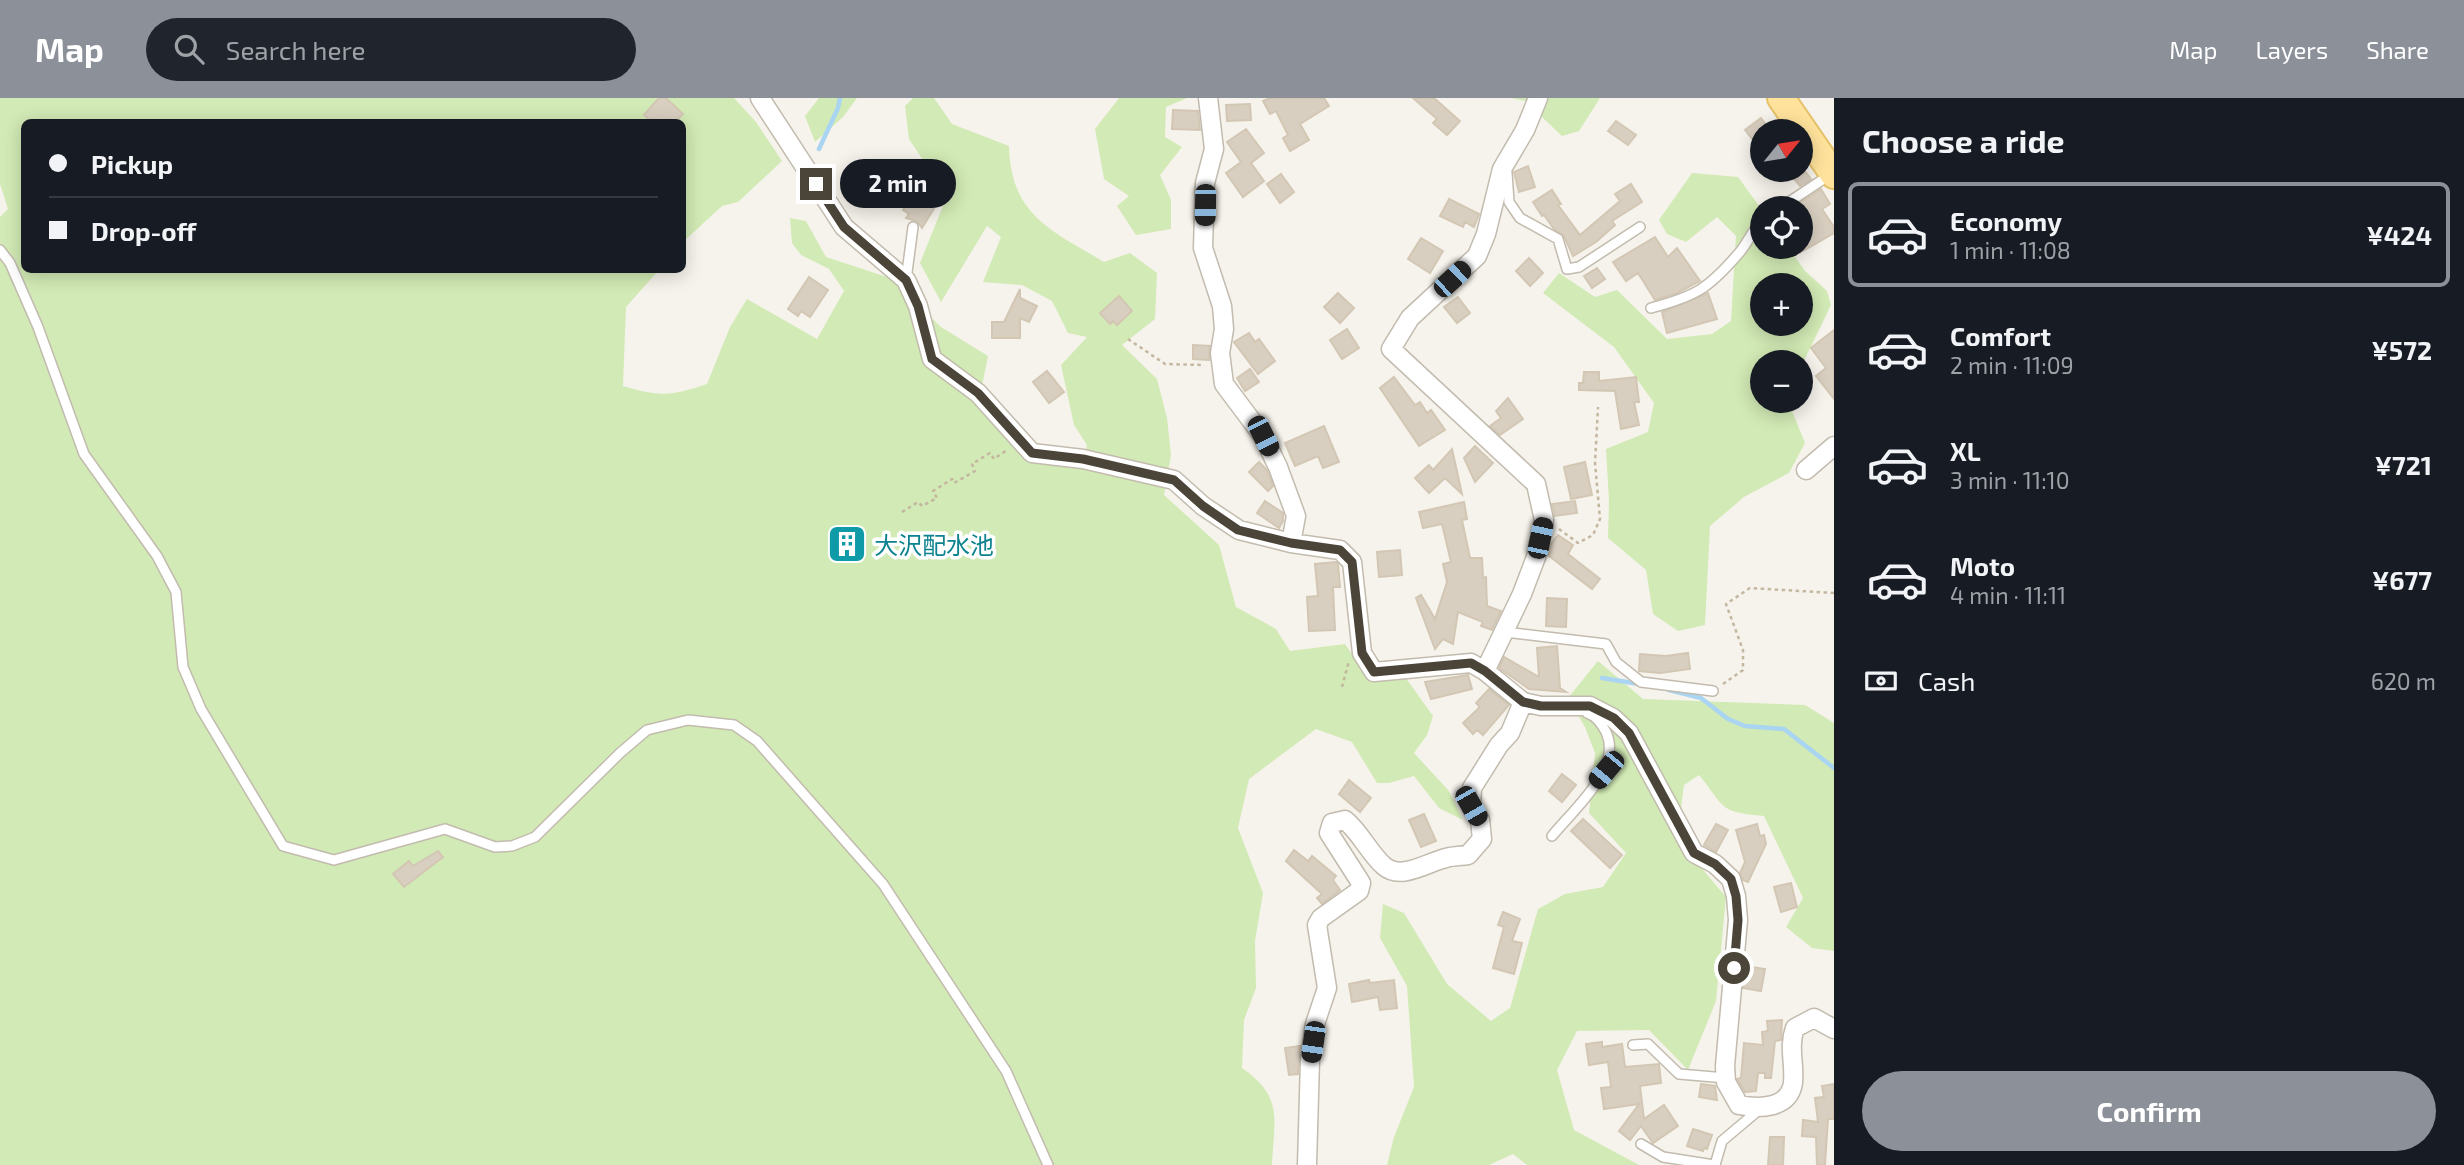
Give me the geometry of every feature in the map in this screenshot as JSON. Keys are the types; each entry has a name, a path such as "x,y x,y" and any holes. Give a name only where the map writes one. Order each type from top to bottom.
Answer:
{"main road":[{"path":"1781,98 1833,174"}],"street":[{"path":"760,98 844,227 906,280 918,306 932,359 978,393 1032,453 1083,459 1174,480 1203,506 1238,530 1291,543 1340,550 1352,562 1362,653 1374,672 1471,663 1523,702 1541,706 1590,706 1614,718 1629,733 1694,853 1715,864 1731,879 1738,920 1726,1078 1740,1105 1760,1109 1783,1101 1793,1085 1790,1041 1795,1028 1814,1018 1834,1029"},
{"path":"1208,98 1214,149 1205,184 1203,248 1222,306 1224,384 1263,436 1278,467 1296,516 1291,543"},
{"path":"1485,671 1505,632 1536,557 1544,520 1536,484 1391,349 1410,318 1477,256 1486,234 1502,169 1525,130 1538,98"},
{"path":"1806,470 1834,446"},
{"path":"1307,1165 1310,1060 1315,1024 1327,988 1317,925 1321,918 1359,891 1361,883 1329,833 1332,823 1345,820 1384,866 1395,871 1468,855 1482,839 1480,820 1471,806 1472,788 1499,745 1510,733 1523,702"}],"lane":[{"path":"1507,161 1509,202 1520,218 1559,239 1567,269 1579,267 1640,227"},
{"path":"1799,196 1833,174"},
{"path":"906,280 913,227"},
{"path":"1651,309 1688,298 1708,286 1741,251 1750,236"},
{"path":"0,250 10,263 38,327 84,454 157,556 176,592 183,667 201,709 283,846 334,860 444,829 495,847 512,846 534,838 620,753 648,730 688,720 734,725 757,741 883,884 1006,1071 1048,1165"},
{"path":"1505,632 1606,644 1616,662 1641,682 1713,691"},
{"path":"1552,836 1606,770 1610,741 1594,715 1566,706"},
{"path":"1633,1045 1648,1044 1679,1074 1726,1078"},
{"path":"1641,1144 1663,1157 1715,1165 1722,1141 1760,1109"}],"path":[{"path":"1128,340 1165,364 1222,366"},
{"path":"1544,520 1578,543 1593,535 1600,519 1595,463 1598,407"},
{"path":"902,512 918,502 922,506 937,498 933,491 975,471 972,464 990,453 994,459 1021,440"},
{"path":"1713,691 1743,670 1743,650 1726,604 1751,588 1834,593"},
{"path":"1342,687 1347,662 1362,653"}],"green space":[{"path":"0,98 734,98 756,122 782,161 738,202 722,206 686,239 686,119 21,119 21,273 656,273 626,307 623,386 665,394 707,384 730,327 747,299 817,339 844,291 829,269 801,255 792,243 790,218 806,221 826,257 890,278 941,327 988,356 978,406 1027,457 1083,467 1087,445 1074,425 1061,365 1087,337 1068,333 1052,301 1022,285 983,282 1001,237 987,226 941,302 920,263 947,196 909,139 905,106 913,98 934,98 952,124 1009,146 1011,170 1017,189 1037,218 1051,230 1104,262 1130,253 1157,273 1155,319 1122,345 1157,379 1167,418 1171,455 1164,495 1219,545 1236,607 1276,629 1290,651 1345,644 1371,682 1403,674 1433,716 1427,735 1414,753 1449,791 1463,820 1439,808 1414,776 1389,783 1377,783 1352,742 1316,729 1249,779 1238,828 1263,893 1255,941 1256,988 1244,1020 1242,1068 1265,1089 1274,1110 1272,1165 0,1165 0,217 8,209 0,184"},
{"path":"819,98 857,98 843,117 815,142 805,116"},
{"path":"1119,98 1187,98 1166,107 1165,137 1182,147 1160,175 1171,200 1171,229 1136,235 1117,206 1129,196 1104,179 1095,129"},
{"path":"1511,98 1600,98 1579,131 1562,136 1525,101"},
{"path":"1692,173 1738,177 1752,196 1750,259 1796,259 1807,273 1750,273 1750,336 1813,336 1813,278 1827,291 1831,305 1809,350 1750,350 1750,413 1793,413 1805,443 1789,473 1744,497 1710,526 1705,625 1678,631 1653,614 1646,570 1608,538 1606,449 1648,432 1654,403 1614,347 1543,293 1559,273 1595,297 1617,290 1667,339 1712,334 1731,321 1736,236 1717,217 1686,242 1667,234 1659,220"},
{"path":"1598,661 1643,699 1805,705 1834,723 1834,951 1812,948 1786,927 1803,898 1764,816 1730,810 1719,801 1699,775 1684,785 1677,839 1726,897 1716,1001 1688,1070 1649,1030 1577,1031 1557,1070 1574,1130 1639,1165 1527,1165 1513,1154 1489,1165 1387,1165 1394,1137 1414,1087 1407,986 1380,938 1383,904 1404,913 1447,984 1491,1021 1510,1008 1538,909 1565,894 1603,887 1626,853 1589,813 1595,753 1585,727 1568,698"}],"building":[{"path":"659,98 666,98 683,114 678,119 649,119 644,115"},
{"path":"1270,98 1324,98 1329,106 1300,124 1309,140 1290,151 1283,138 1288,135 1276,111 1270,114 1263,101"},
{"path":"1413,98 1434,98 1460,121 1447,135 1433,123 1437,119"},
{"path":"1250,104 1251,120 1227,121 1226,105"},
{"path":"1173,110 1198,111 1200,130 1172,129"},
{"path":"1616,121 1636,135 1628,145 1608,131"},
{"path":"1246,129 1264,153 1251,163 1264,181 1243,197 1226,173 1241,162 1227,142"},
{"path":"1528,166 1535,187 1519,192 1514,172"},
{"path":"1281,174 1294,192 1280,203 1267,184"},
{"path":"1631,184 1642,202 1612,221 1615,225 1596,242 1573,256 1564,236 1542,216 1533,202 1552,190 1561,204 1558,205 1580,235 1620,201 1615,194"},
{"path":"1821,189 1830,204 1822,209 1834,227 1834,233 1813,245 1813,196 1810,196"},
{"path":"922,191 938,202 922,228 917,221 906,218 909,214 903,210 915,192 920,195"},
{"path":"1449,199 1479,214 1474,227 1465,222 1463,227 1440,216"},
{"path":"1655,237 1668,257 1677,248 1700,281 1677,293 1655,300 1638,273 1626,281 1613,262"},
{"path":"1421,238 1443,251 1430,273 1408,259"},
{"path":"1529,258 1543,273 1530,286 1516,271"},
{"path":"1597,268 1605,279 1592,288 1584,276"},
{"path":"809,277 828,290 810,317 801,311 798,316 788,309"},
{"path":"1020,289 1020,298 1037,306 1029,322 1020,318 1020,338 992,338 992,322 1004,322"},
{"path":"1338,293 1354,308 1340,323 1324,307"},
{"path":"1708,293 1717,319 1667,333 1662,312"},
{"path":"1119,296 1132,311 1117,325 1113,321 1110,324 1100,313"},
{"path":"1458,297 1470,313 1457,323 1444,307"},
{"path":"1347,329 1359,348 1342,359 1330,340"},
{"path":"1834,330 1834,399 1816,376 1826,368 1811,348"},
{"path":"1249,333 1255,342 1259,339 1275,361 1258,374 1234,342"},
{"path":"1193,345 1210,346 1209,360 1193,359"},
{"path":"1250,369 1259,382 1245,391 1237,378"},
{"path":"1047,371 1064,392 1049,403 1033,382"},
{"path":"1584,372 1599,372 1599,381 1636,377 1639,402 1634,402 1639,425 1621,429 1615,391 1579,390"},
{"path":"1394,377 1415,405 1420,402 1427,413 1431,410 1445,430 1419,446 1380,388"},
{"path":"1508,398 1523,419 1500,435 1490,426 1501,418 1496,411"},
{"path":"1324,426 1339,462 1323,468 1318,456 1295,466 1285,443"},
{"path":"1475,446 1493,463 1475,482 1464,458"},
{"path":"1452,449 1462,494 1445,478 1429,493 1415,478 1429,465 1433,470"},
{"path":"1259,462 1267,470 1273,486 1268,491 1249,472"},
{"path":"1585,462 1592,495 1571,499 1564,467"},
{"path":"1265,501 1283,513 1279,528 1257,513"},
{"path":"1575,501 1577,513 1555,516 1552,504"},
{"path":"1464,502 1467,519 1462,520 1470,558 1482,558 1487,606 1501,611 1492,630 1481,626 1483,622 1458,612 1453,644 1443,639 1435,649 1416,598 1421,595 1435,619 1447,582 1443,564 1451,562 1442,524 1423,528 1419,512"},
{"path":"1558,535 1573,545 1568,554 1600,579 1592,589 1548,555 1550,545"},
{"path":"1400,550 1402,575 1379,577 1377,552"},
{"path":"1336,562 1340,587 1333,587 1335,630 1309,631 1307,597 1318,596 1315,564"},
{"path":"1547,598 1567,599 1566,627 1546,626"},
{"path":"1557,646 1560,688 1566,692 1529,689 1499,668 1504,657 1539,677 1537,648"},
{"path":"1688,653 1690,669 1660,673 1639,671 1640,654 1666,656"},
{"path":"1468,675 1472,689 1431,699 1425,682"},
{"path":"1489,689 1509,705 1483,735 1477,730 1473,734 1463,723 1480,707 1476,703"},
{"path":"1562,774 1576,785 1562,802 1549,791"},
{"path":"1349,780 1371,798 1360,812 1339,794"},
{"path":"1424,814 1436,841 1421,847 1409,820"},
{"path":"1583,819 1622,855 1610,868 1571,831"},
{"path":"1716,824 1728,830 1716,852 1704,845"},
{"path":"1757,824 1760,836 1764,835 1766,844 1748,882 1743,880 1740,873 1745,862 1736,830"},
{"path":"1294,850 1308,861 1312,856 1336,876 1333,880 1340,890 1322,904 1317,898 1322,894 1286,861"},
{"path":"438,851 443,857 404,887 393,874 409,861 413,866"},
{"path":"1791,883 1797,907 1781,912 1774,887"},
{"path":"1503,912 1520,919 1512,941 1522,943 1514,974 1493,968 1504,927 1498,925"},
{"path":"1745,966 1765,969 1761,991 1743,988"},
{"path":"1369,980 1370,983 1394,980 1397,1008 1380,1010 1378,997 1352,1002 1349,984"},
{"path":"1782,1020 1781,1040 1775,1041 1771,1078 1765,1078 1765,1073 1758,1073 1756,1091 1745,1092 1737,1079 1741,1078 1744,1043 1763,1045 1762,1032 1768,1031 1767,1021"},
{"path":"1602,1042 1602,1047 1622,1044 1625,1067 1659,1064 1661,1083 1640,1086 1644,1119 1664,1105 1678,1126 1653,1143 1641,1126 1630,1140 1619,1131 1639,1104 1604,1109 1601,1088 1611,1087 1608,1062 1589,1065 1586,1044"},
{"path":"1300,1046 1298,1074 1289,1075 1285,1048"},
{"path":"1701,1084 1715,1086 1717,1100 1699,1097"},
{"path":"1834,1084 1834,1119 1828,1119 1825,1165 1817,1165 1816,1137 1802,1136 1803,1120 1818,1122 1815,1098 1824,1097 1822,1086"},
{"path":"1693,1129 1712,1135 1707,1149 1704,1148 1703,1151 1687,1146"},
{"path":"1770,1137 1784,1137 1783,1165 1768,1165"}],"waterway":[{"path":"819,149 840,98"},
{"path":"1602,678 1639,684"},
{"path":"1669,690 1701,698 1728,719 1745,726 1784,729 1834,768"}],"place":[{"name":"大沢配水池","path":"847,544"}],"route":[{"path":"816,184 844,227 906,280 918,306 932,359 978,393 1032,453 1083,459 1174,480 1203,506 1238,530 1291,543 1340,550 1352,562 1362,653 1374,672 1471,663 1523,702 1541,706 1590,706 1614,718 1629,733 1694,853 1715,864 1731,879 1738,920 1734,968"}]}
